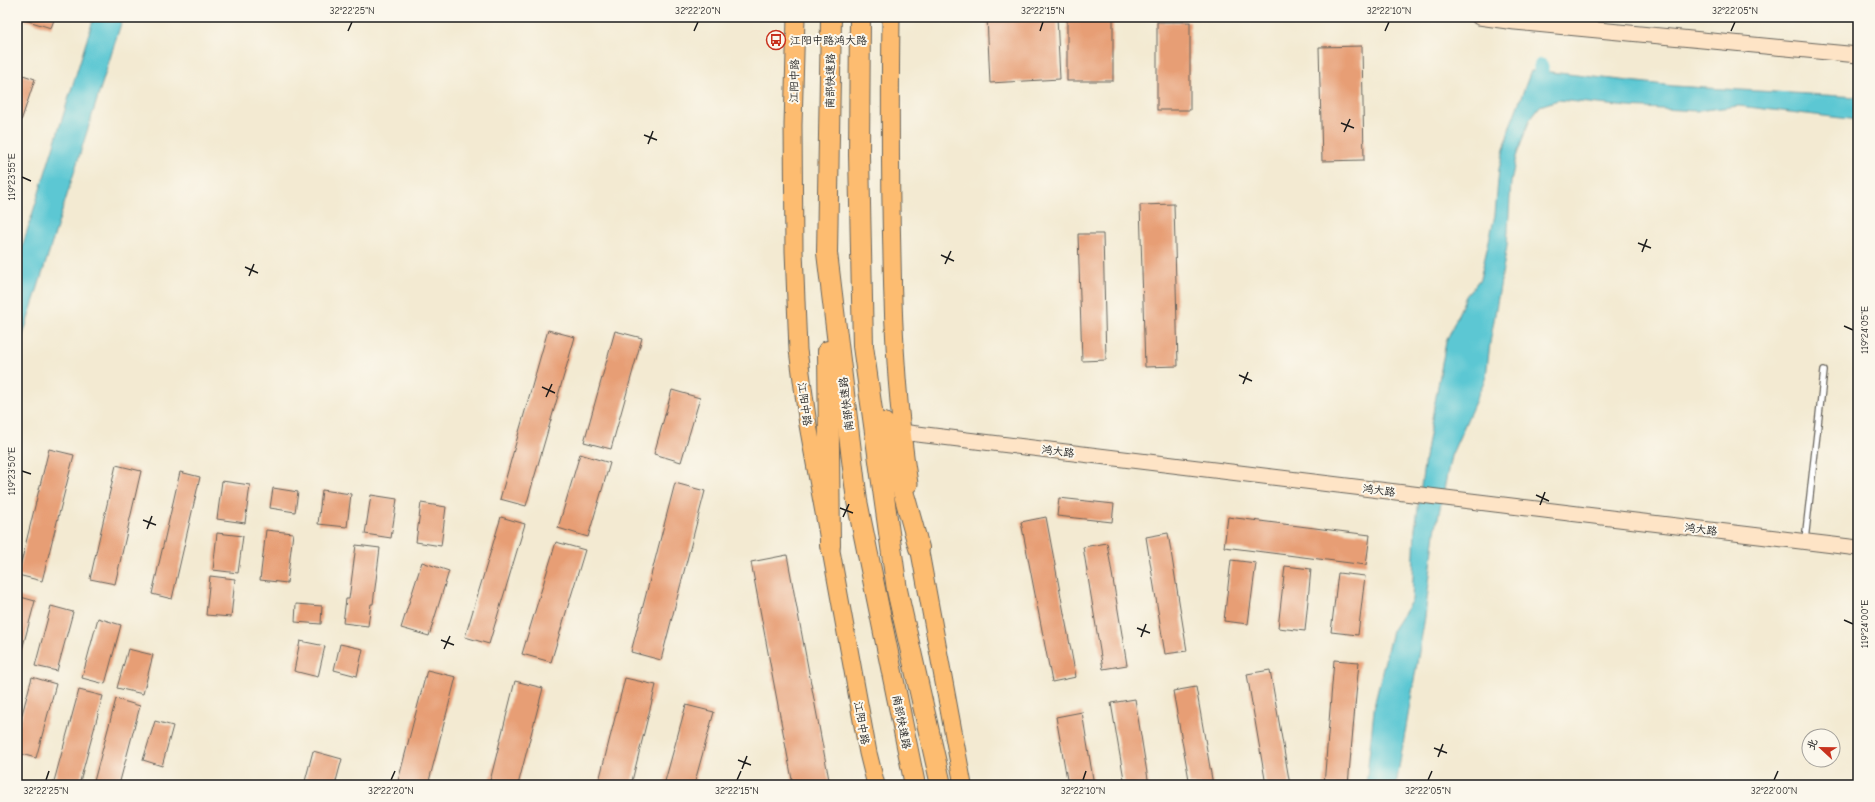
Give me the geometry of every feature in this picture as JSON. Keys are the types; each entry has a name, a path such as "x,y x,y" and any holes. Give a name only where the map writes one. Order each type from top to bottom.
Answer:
{"highway":[{"name":"南部快速路","path":"831,17 827,253 857,501 914,785"},
{"name":"南部快速路","path":"860,17 859,155 863,346 897,590 941,785"},
{"path":"827,253 830,546"},
{"path":"863,346 919,548"}],"main road":[{"name":"江阳中路","path":"796,17 794,180 798,350 808,425 868,753 876,785"},
{"path":"892,17 889,149 894,339 900,432 919,548 963,785"}],"street":[{"path":"1480,17 1515,22 1858,55"},
{"name":"鸿大路","path":"900,432 1858,548"}],"lane":[{"path":"1805,542 1824,371"}],"water":[{"path":"94,17 123,17 17,354 17,263"},
{"path":"1531,71 1674,86 1858,97 1858,120 1739,106 1696,111 1628,107 1558,100 1540,106 1530,119 1516,157 1511,182 1507,246 1490,343 1486,377 1451,456 1435,532 1425,617 1396,785 1366,785 1375,701 1392,631 1412,600 1415,529 1426,451 1446,342 1466,296 1480,279 1495,215 1499,169 1510,126"}],"building":[{"path":"26,17 55,17 51,28 25,20"},
{"path":"987,17 1057,17 1060,79 990,83"},
{"path":"1067,17 1113,17 1113,81 1067,81"},
{"path":"1157,22 1190,22 1190,110 1157,110"},
{"path":"1362,46 1364,160 1322,161 1319,47"},
{"path":"17,73 35,79 17,133"},
{"path":"1174,204 1178,366 1145,367 1140,205"},
{"path":"1078,234 1103,234 1106,360 1082,361"},
{"path":"548,330 575,337 526,506 500,499"},
{"path":"615,331 642,338 611,449 584,442"},
{"path":"672,390 700,398 681,462 654,454"},
{"path":"49,449 74,455 42,581 18,575"},
{"path":"580,454 610,463 588,537 558,528"},
{"path":"116,465 141,471 115,584 90,579"},
{"path":"180,472 200,477 172,599 152,594"},
{"path":"222,481 250,485 245,523 217,519"},
{"path":"675,483 705,491 661,660 631,652"},
{"path":"273,488 298,492 295,512 270,508"},
{"path":"322,490 351,494 347,527 318,524"},
{"path":"371,495 397,499 391,538 365,534"},
{"path":"1059,498 1114,504 1112,522 1057,516"},
{"path":"421,503 446,507 441,546 416,542"},
{"path":"501,517 525,524 489,644 465,637"},
{"path":"1046,517 1076,677 1052,682 1021,522"},
{"path":"1228,517 1370,535 1366,565 1224,547"},
{"path":"266,530 293,533 287,583 260,580"},
{"path":"217,533 243,536 238,573 213,570"},
{"path":"1168,533 1187,651 1165,654 1146,537"},
{"path":"556,542 585,550 551,662 522,654"},
{"path":"1107,543 1127,665 1103,669 1083,547"},
{"path":"356,545 380,548 373,604 371,604 368,626 343,623 346,599 349,599"},
{"path":"787,555 830,785 793,785 751,562"},
{"path":"1231,560 1256,563 1248,624 1224,621"},
{"path":"422,562 449,571 429,636 401,628"},
{"path":"1285,566 1311,569 1305,631 1278,628"},
{"path":"1338,573 1365,576 1358,635 1331,632"},
{"path":"210,576 235,579 231,617 206,615"},
{"path":"17,596 35,601 19,661 17,660"},
{"path":"296,604 322,606 321,624 295,622"},
{"path":"51,606 73,612 57,671 35,666"},
{"path":"98,618 121,625 105,684 82,678"},
{"path":"300,641 325,646 318,677 294,671"},
{"path":"340,644 363,649 357,676 334,670"},
{"path":"128,649 153,655 143,694 117,688"},
{"path":"1334,660 1359,662 1348,785 1324,785"},
{"path":"427,670 456,677 428,785 397,785"},
{"path":"1270,670 1290,785 1266,785 1247,674"},
{"path":"32,677 56,684 36,758 17,753 17,733"},
{"path":"625,678 656,685 631,785 598,785"},
{"path":"515,681 543,688 518,785 489,785"},
{"path":"1196,687 1213,785 1190,785 1173,691"},
{"path":"79,690 103,696 79,785 53,785"},
{"path":"116,699 140,706 119,785 93,785"},
{"path":"1135,699 1149,785 1125,785 1111,703"},
{"path":"686,705 714,712 694,785 664,785"},
{"path":"1082,712 1094,785 1068,785 1056,717"},
{"path":"155,721 173,726 162,766 143,760"},
{"path":"313,751 342,759 335,785 304,785"}],"waterway":[{"path":"1541,66 1541,71"}],"place":[{"name":"江阳中路鸿大路","path":"776,40"}]}
